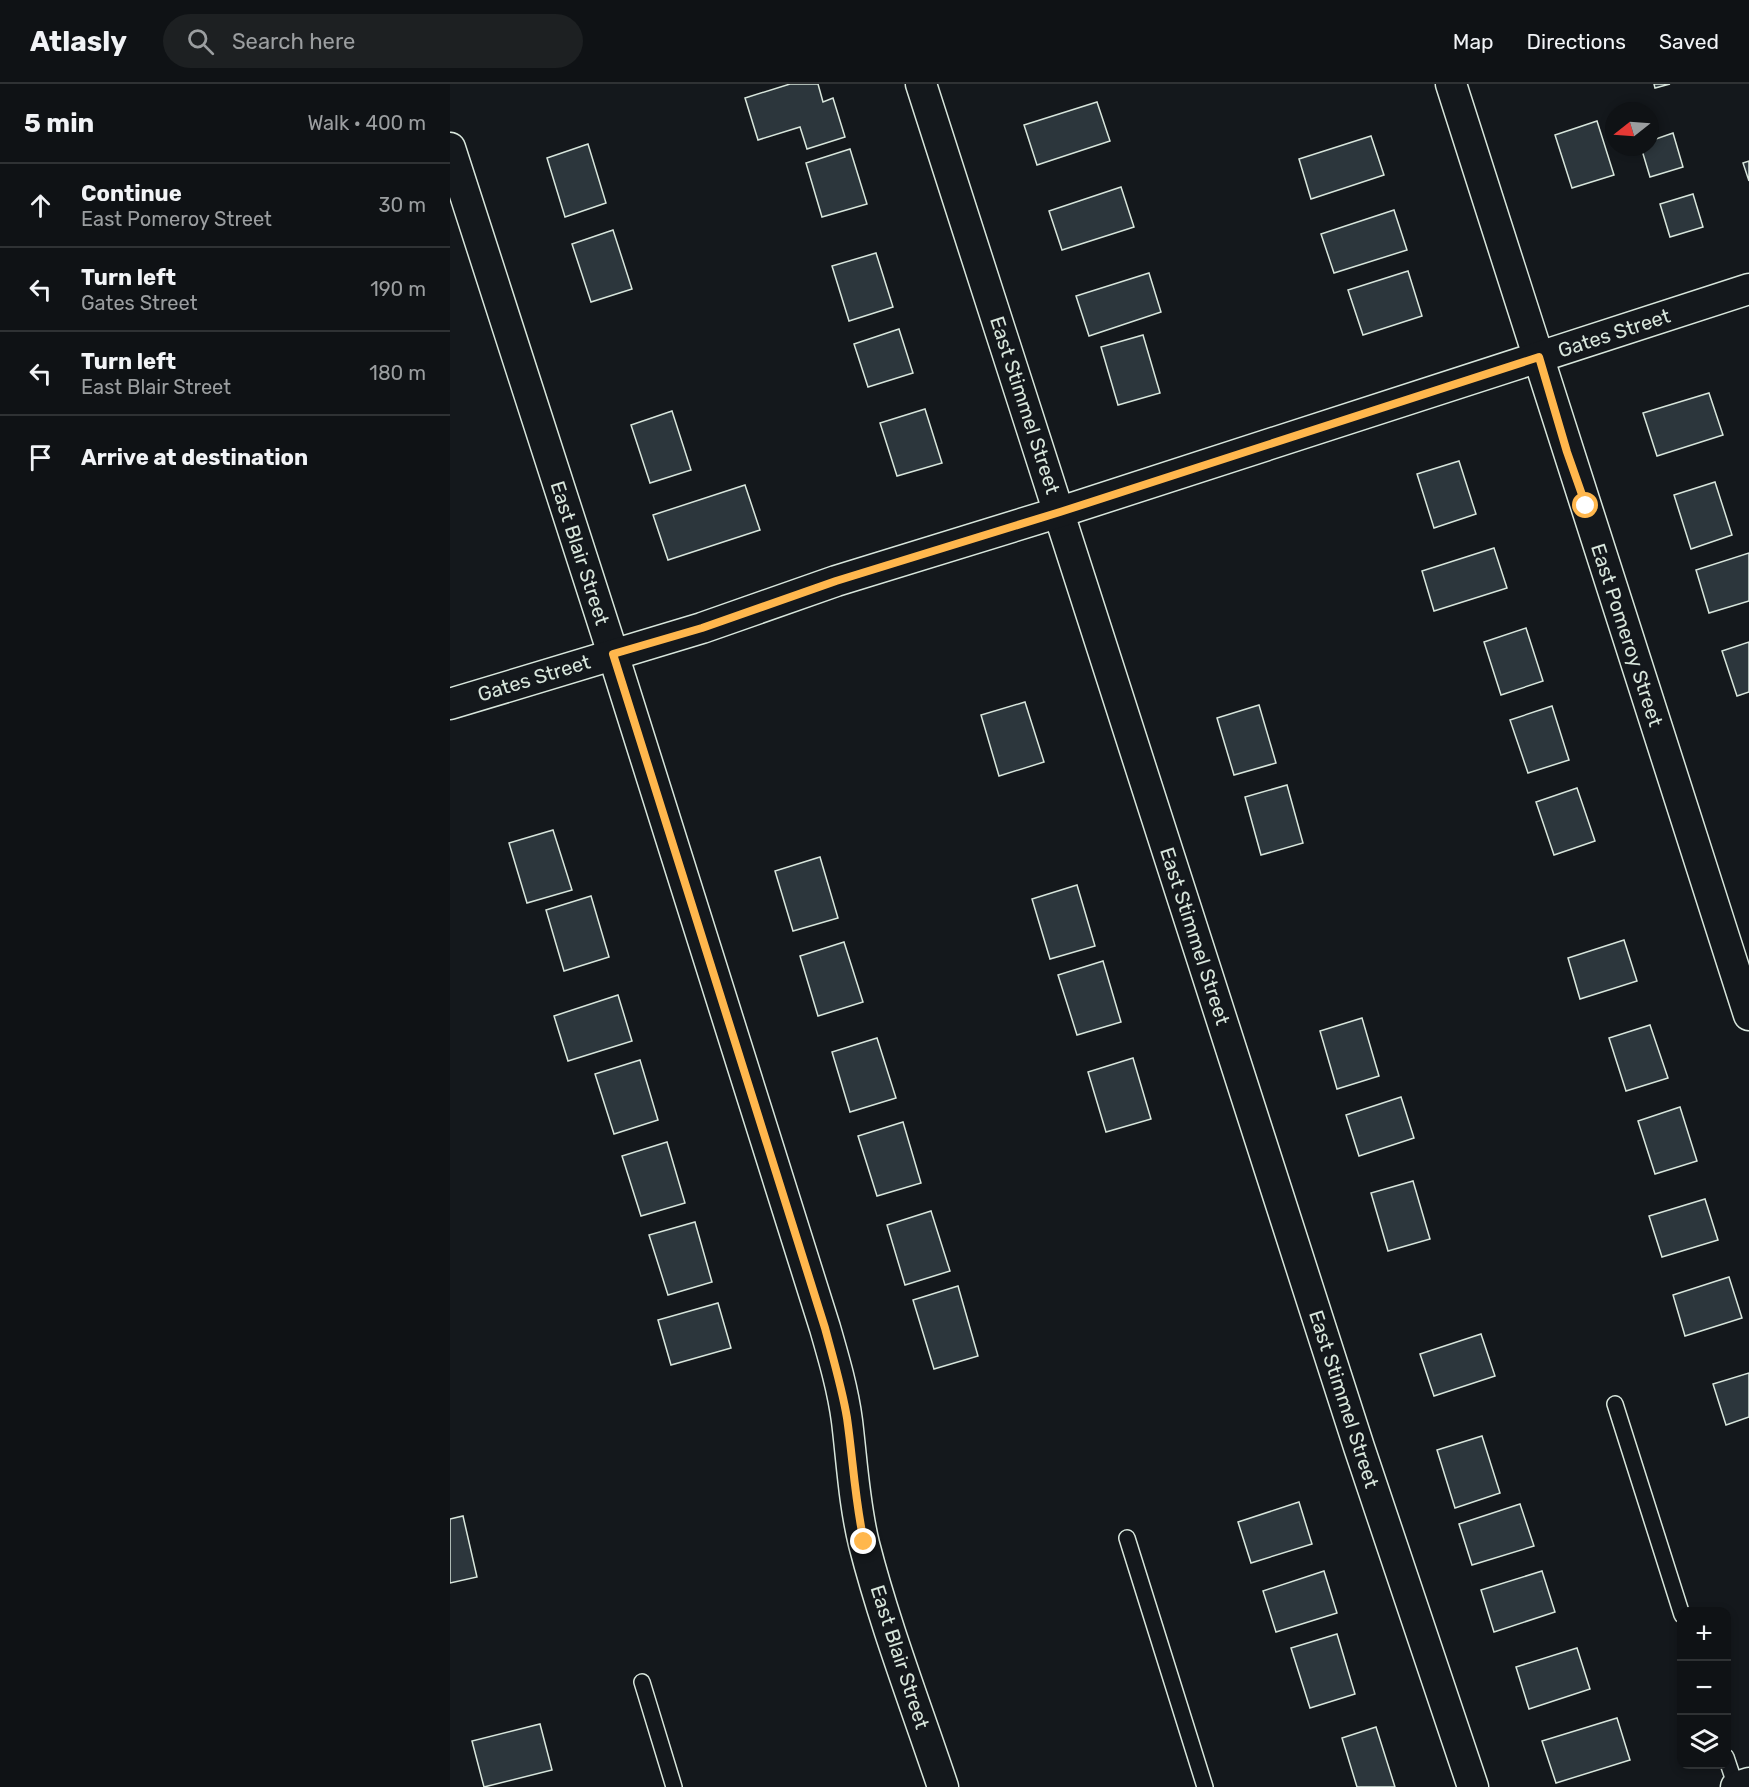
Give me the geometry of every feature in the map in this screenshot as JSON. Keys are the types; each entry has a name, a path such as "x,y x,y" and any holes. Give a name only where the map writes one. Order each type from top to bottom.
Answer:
{"street":[{"name":"East Stimmel Street","path":"921,84 1359,1447 1473,1787"},
{"name":"East Pomeroy Street","path":"1450,84 1749,1015"},
{"name":"East Blair Street","path":"450,148 613,654 825,1328 839,1378 847,1419 856,1504 864,1542 876,1587 943,1787"},
{"name":"Gates Street","path":"450,704 702,628 836,581 1060,512 1749,289"},
{"path":"1736,1787 1749,1783"}],"lane":[{"path":"1615,1404 1679,1607"},
{"path":"1127,1538 1205,1787"},
{"path":"642,1682 674,1787"},
{"path":"1730,1769 1736,1787"}],"building":[{"path":"790,84 818,84 823,102 833,98 845,137 807,149 800,127 758,140 745,98"},
{"path":"1654,84 1670,84 1655,88"},
{"path":"1097,102 1110,141 1037,165 1024,125"},
{"path":"1597,121 1605,146 1605,156 1608,156 1614,175 1572,188 1555,135"},
{"path":"1673,133 1683,167 1650,177 1644,156 1659,156 1659,138"},
{"path":"1371,136 1384,175 1311,199 1299,159"},
{"path":"588,144 606,203 565,217 547,158"},
{"path":"850,149 867,204 822,217 806,163"},
{"path":"1749,161 1749,181 1743,163"},
{"path":"1121,187 1134,227 1062,250 1049,211"},
{"path":"1693,194 1703,227 1670,237 1660,204"},
{"path":"1394,210 1407,250 1334,273 1321,234"},
{"path":"613,230 632,289 591,302 572,244"},
{"path":"876,253 893,307 849,321 832,266"},
{"path":"1408,271 1422,316 1363,335 1348,290"},
{"path":"1149,273 1161,312 1089,336 1076,296"},
{"path":"899,329 913,373 868,387 854,344"},
{"path":"1143,335 1160,393 1118,405 1101,347"},
{"path":"1709,393 1723,435 1657,456 1643,413"},
{"path":"925,409 942,463 897,476 880,423"},
{"path":"672,411 691,470 650,483 631,425"},
{"path":"1459,461 1476,514 1434,528 1417,474"},
{"path":"1715,482 1732,535 1691,549 1674,495"},
{"path":"745,485 760,530 668,560 653,515"},
{"path":"1494,548 1507,588 1434,611 1422,571"},
{"path":"1749,553 1749,601 1709,613 1696,570"},
{"path":"1526,628 1543,681 1501,695 1484,642"},
{"path":"1749,642 1749,692 1737,696 1722,651"},
{"path":"1025,702 1044,762 999,776 981,715"},
{"path":"1259,705 1276,763 1234,775 1217,718"},
{"path":"1552,706 1569,760 1528,773 1510,720"},
{"path":"1287,785 1303,843 1261,855 1245,797"},
{"path":"1577,788 1595,841 1554,855 1536,802"},
{"path":"553,830 572,890 527,903 509,843"},
{"path":"820,857 838,918 793,931 775,871"},
{"path":"1077,885 1095,946 1050,959 1032,899"},
{"path":"591,896 609,957 564,971 546,910"},
{"path":"1624,940 1637,981 1580,999 1568,958"},
{"path":"844,942 863,1002 818,1016 800,956"},
{"path":"1103,961 1121,1022 1077,1035 1058,975"},
{"path":"618,995 632,1041 568,1061 554,1016"},
{"path":"1362,1018 1379,1076 1337,1089 1320,1031"},
{"path":"1650,1025 1668,1078 1626,1091 1609,1038"},
{"path":"877,1038 896,1098 850,1112 832,1052"},
{"path":"1133,1058 1151,1119 1106,1132 1088,1072"},
{"path":"640,1060 658,1120 614,1134 595,1074"},
{"path":"1401,1097 1414,1138 1359,1156 1346,1115"},
{"path":"1680,1107 1697,1161 1655,1174 1638,1121"},
{"path":"903,1122 921,1183 877,1196 858,1136"},
{"path":"667,1142 685,1203 641,1216 622,1156"},
{"path":"1413,1181 1430,1239 1388,1251 1371,1193"},
{"path":"1705,1199 1718,1240 1662,1257 1649,1216"},
{"path":"931,1211 950,1271 905,1285 887,1225"},
{"path":"695,1222 712,1282 668,1295 649,1235"},
{"path":"1729,1277 1742,1318 1685,1336 1673,1295"},
{"path":"958,1286 978,1356 934,1369 913,1300"},
{"path":"718,1303 731,1348 671,1365 658,1320"},
{"path":"1481,1334 1495,1376 1434,1396 1420,1354"},
{"path":"1749,1373 1749,1417 1726,1425 1713,1384"},
{"path":"1482,1436 1500,1493 1455,1508 1437,1450"},
{"path":"1299,1502 1312,1544 1251,1563 1238,1522"},
{"path":"1520,1504 1534,1546 1472,1565 1459,1524"},
{"path":"463,1516 477,1577 450,1583 450,1519"},
{"path":"1324,1571 1337,1613 1276,1632 1263,1591"},
{"path":"1542,1571 1555,1612 1494,1632 1481,1590"},
{"path":"1337,1634 1355,1694 1310,1708 1291,1648"},
{"path":"1577,1648 1590,1689 1529,1709 1516,1667"},
{"path":"1617,1718 1630,1760 1556,1783 1542,1741"},
{"path":"540,1724 552,1770 484,1787 472,1741"},
{"path":"1376,1727 1395,1787 1357,1787 1342,1738"}],"route":[{"path":"864,1542 856,1504 847,1419 839,1378 825,1328 613,654 702,628 836,581 1060,512 1539,357 1567,452 1586,506"}]}
